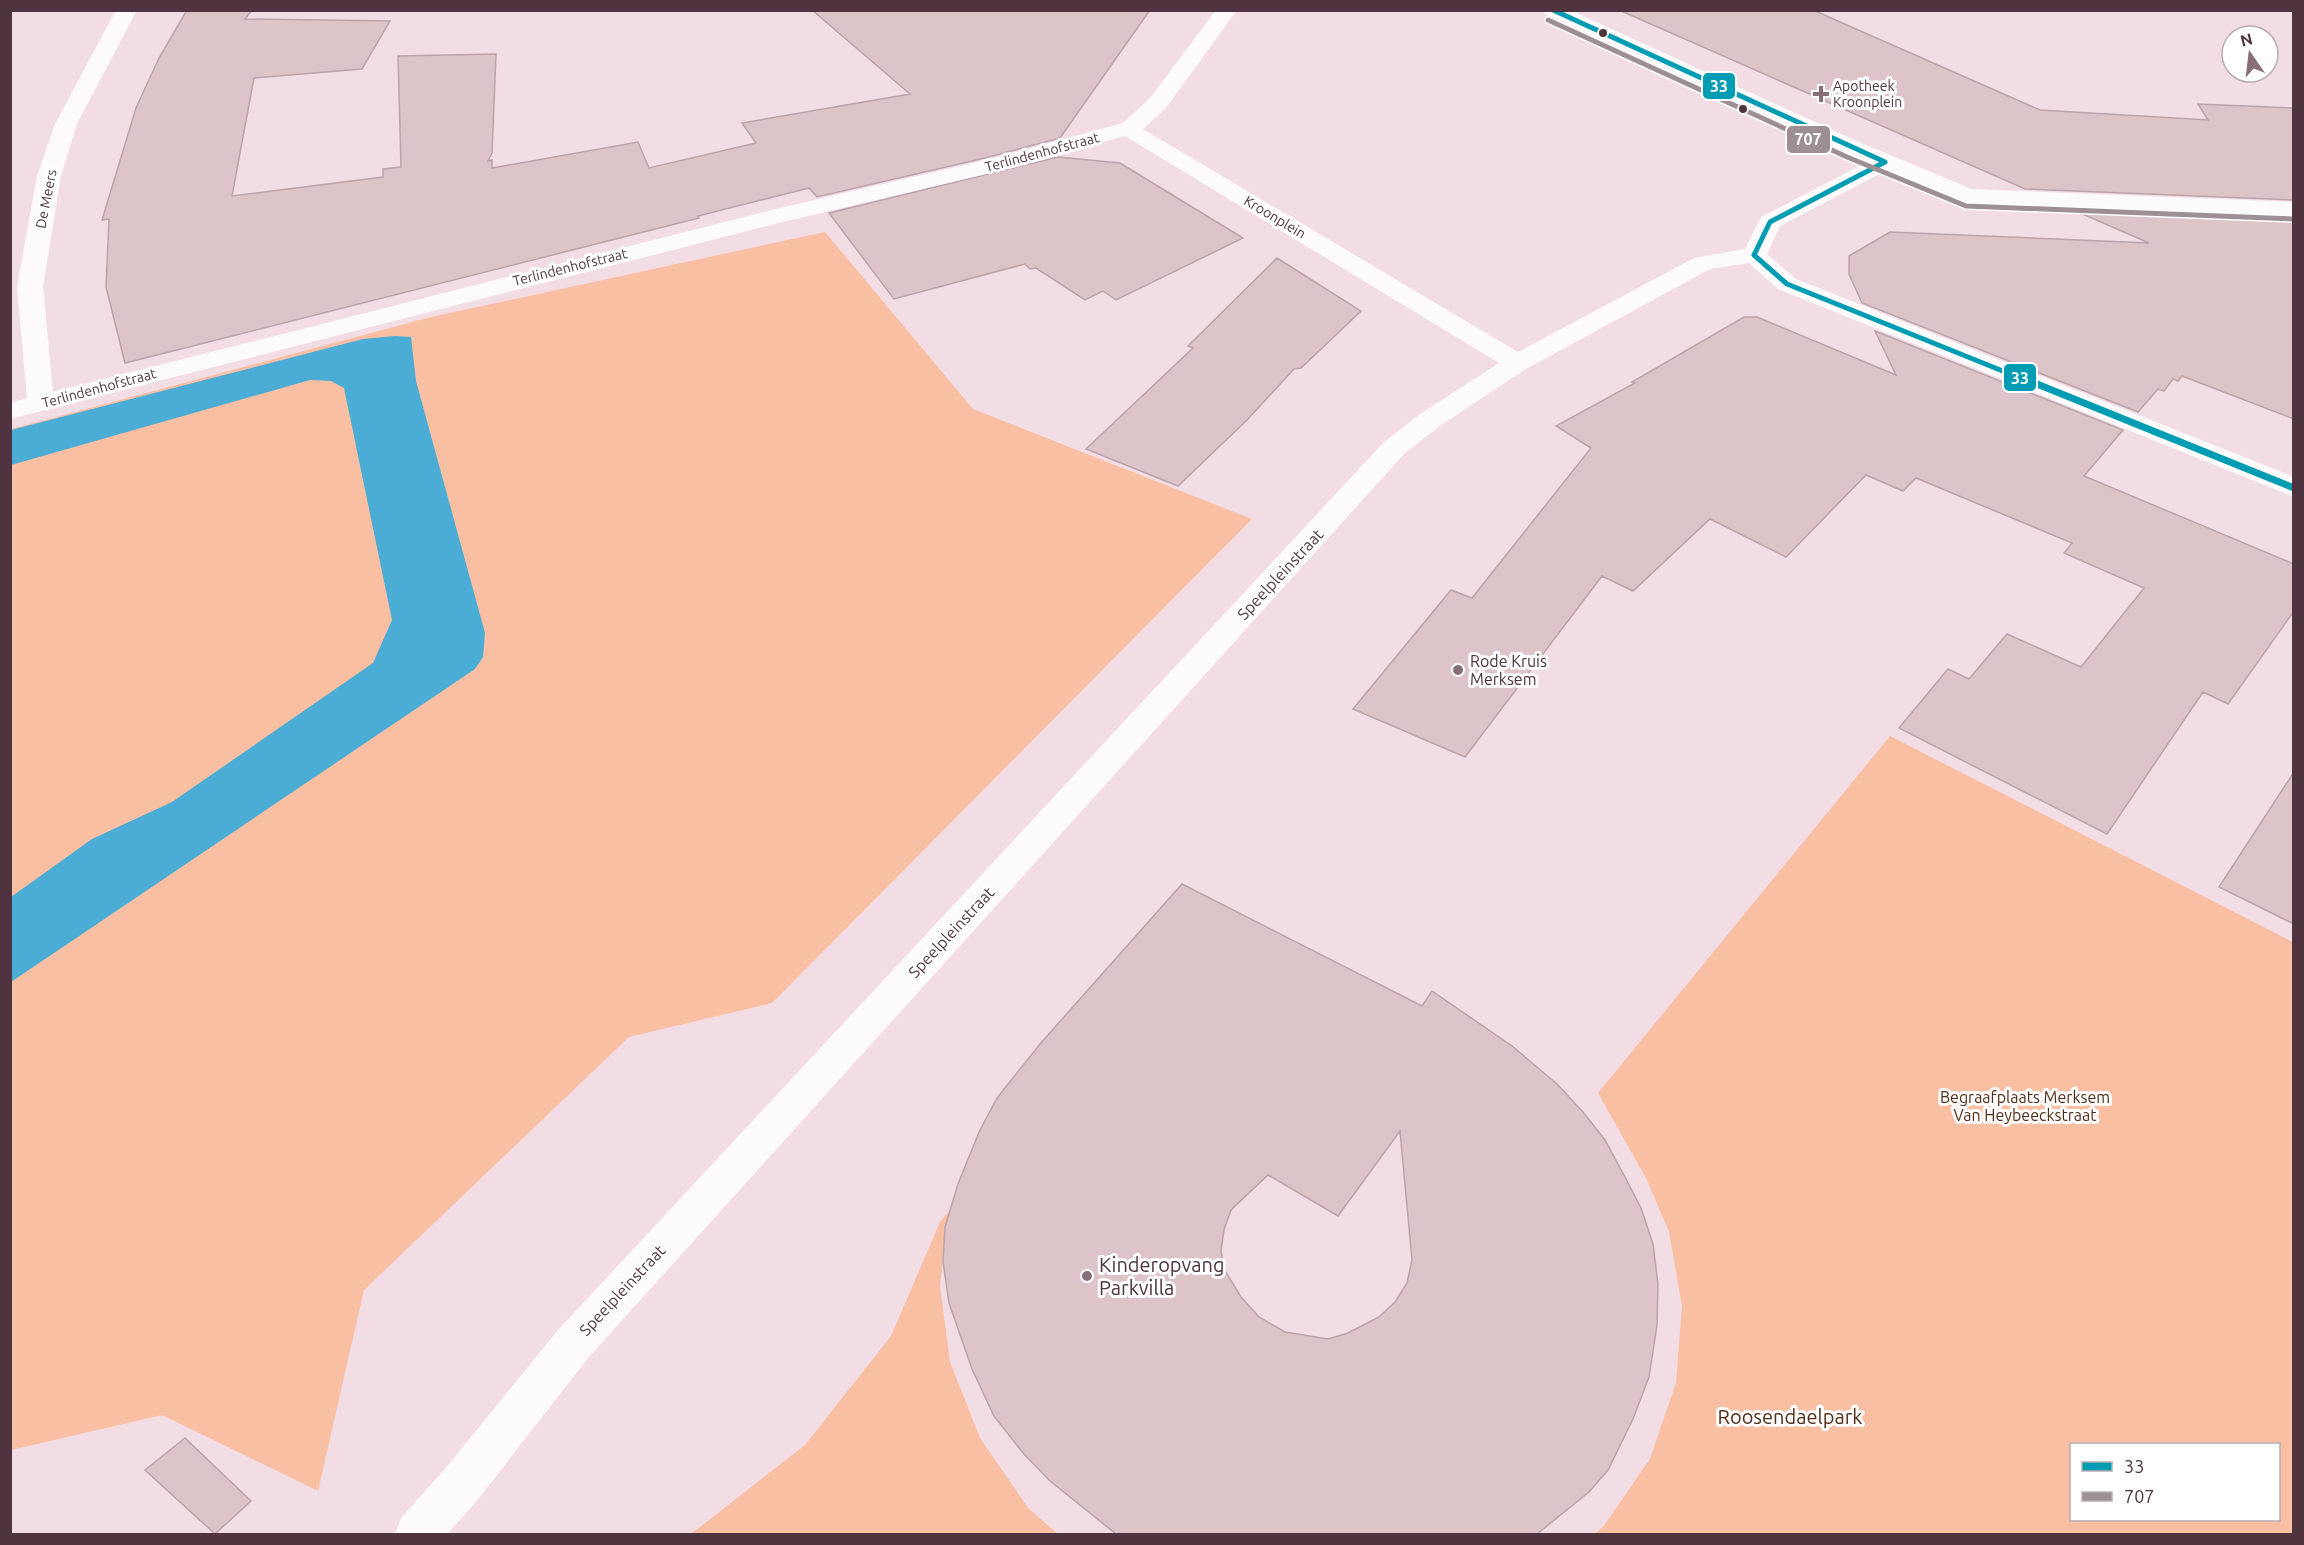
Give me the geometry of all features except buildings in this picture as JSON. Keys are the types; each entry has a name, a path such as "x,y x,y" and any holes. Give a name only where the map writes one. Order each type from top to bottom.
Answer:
{"street":[{"name":"De Meers","path":"41,404 30,287 49,176 66,124 120,20 128,10"},
{"path":"1131,128 1158,103 1227,10"},
{"path":"1552,10 1885,162 1968,196 2294,209"},
{"name":"Terlindenhofstraat","path":"10,411 734,226 1002,163 1131,128"},
{"name":"Kroonplein","path":"1131,128 1135,134 1517,363"},
{"path":"1754,255 1770,222 1885,162"},
{"path":"1517,363 1703,263 1754,255"},
{"path":"1754,255 1787,284 2294,488"},
{"name":"Speelpleinstraat","path":"417,1534 460,1486 573,1344 1389,454 1430,420 1517,363"}],"green space":[{"path":"825,232 973,409 1252,519 772,1003 629,1037 364,1290 318,1491 162,1415 11,1450 11,429 431,317"},
{"name":"Begraafplaats Merksem Van Heybeeckstraat","path":"1890,736 2293,942 2293,1534 1595,1534 1603,1527 1650,1459 1676,1383 1682,1306 1669,1232 1647,1180 1598,1093"},
{"path":"949,1211 940,1286 950,1362 980,1438 1029,1509 1058,1534 691,1534 805,1445 891,1336 940,1222"}],"water":[{"path":"411,337 416,381 485,633 483,657 475,669 11,982 11,897 92,839 172,802 373,663 392,620 344,388 331,381 310,380 11,465 11,430 363,339"}],"transit line":[{"name":"33","path":"1553,10 1885,162"},
{"name":"707","path":"1548,20 1847,157 1966,206 2294,219"},
{"name":"33","path":"1754,255 1770,222 1885,162"},
{"name":"33","path":"1754,255 1787,284 2294,488"}],"place":[{"name":"Apotheek Kroonplein","path":"1821,94"},
{"name":"Rode Kruis Merksem","path":"1458,670"},
{"name":"Kinderopvang Parkvilla","path":"1087,1276"}],"park label":[{"name":"Roosendaelpark","path":"1790,1416"}]}
